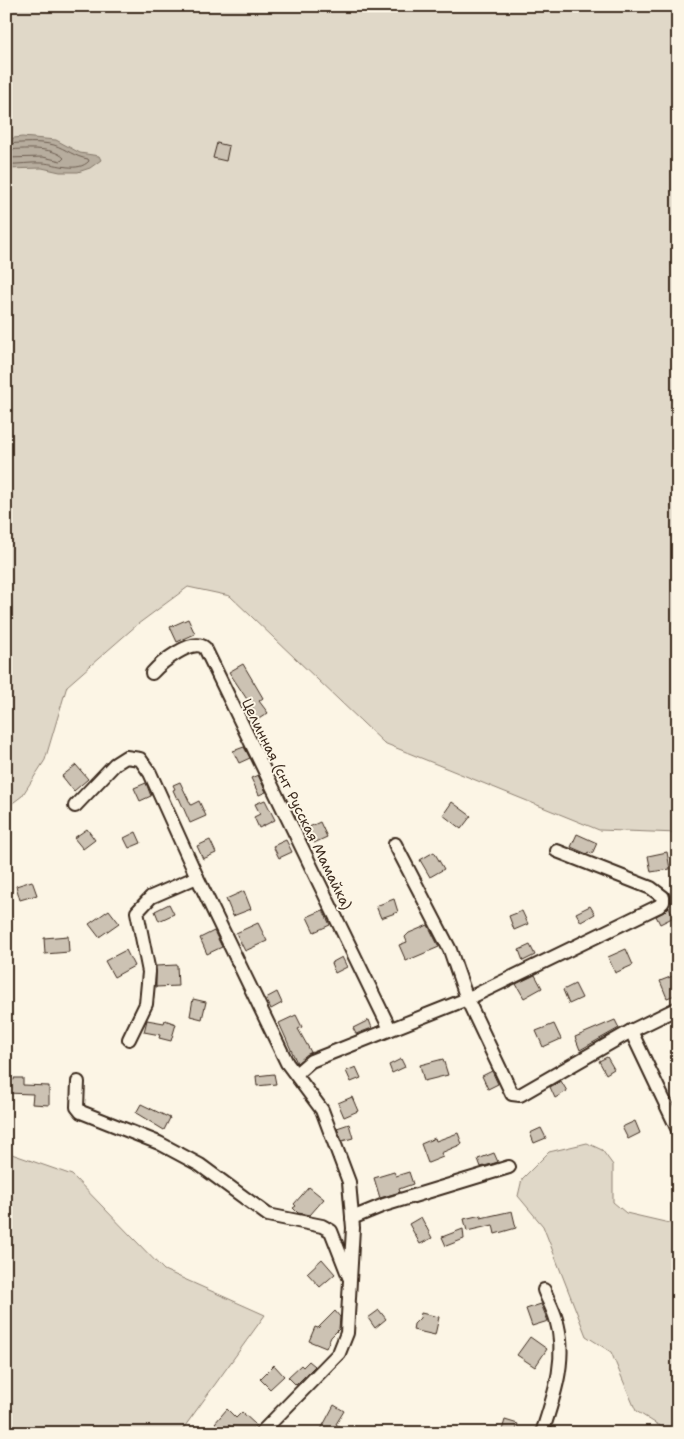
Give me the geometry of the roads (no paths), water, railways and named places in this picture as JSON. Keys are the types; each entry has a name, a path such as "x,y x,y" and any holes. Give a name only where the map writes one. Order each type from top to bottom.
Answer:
{"street":[{"name":"Целинная (снт Русская Мамайка)","path":"152,673 159,665 187,647 197,644 205,648 390,1030"},
{"path":"75,806 115,764 126,757 140,759 150,773 197,877 287,1063 322,1110 348,1182 353,1228 348,1333 340,1353 261,1433"},
{"path":"395,844 450,950 467,999 512,1094 520,1095 631,1031 678,1008"},
{"path":"296,1074 311,1062 467,999 659,906 663,902 663,897 650,888 556,851"},
{"path":"130,1039 146,1004 149,972 137,912 151,896 197,877"},
{"path":"631,1031 678,1130"},
{"path":"78,1082 77,1107 81,1112 159,1143 200,1165 268,1214 322,1226 331,1231 350,1279"},
{"path":"352,1218 384,1205 509,1167"},
{"path":"542,1433 561,1364 560,1340 556,1319 544,1290"}],"water":[{"path":"22,137 56,140 80,153 99,156 101,160 90,168 78,172 60,172 42,168 6,169 6,139"}]}
